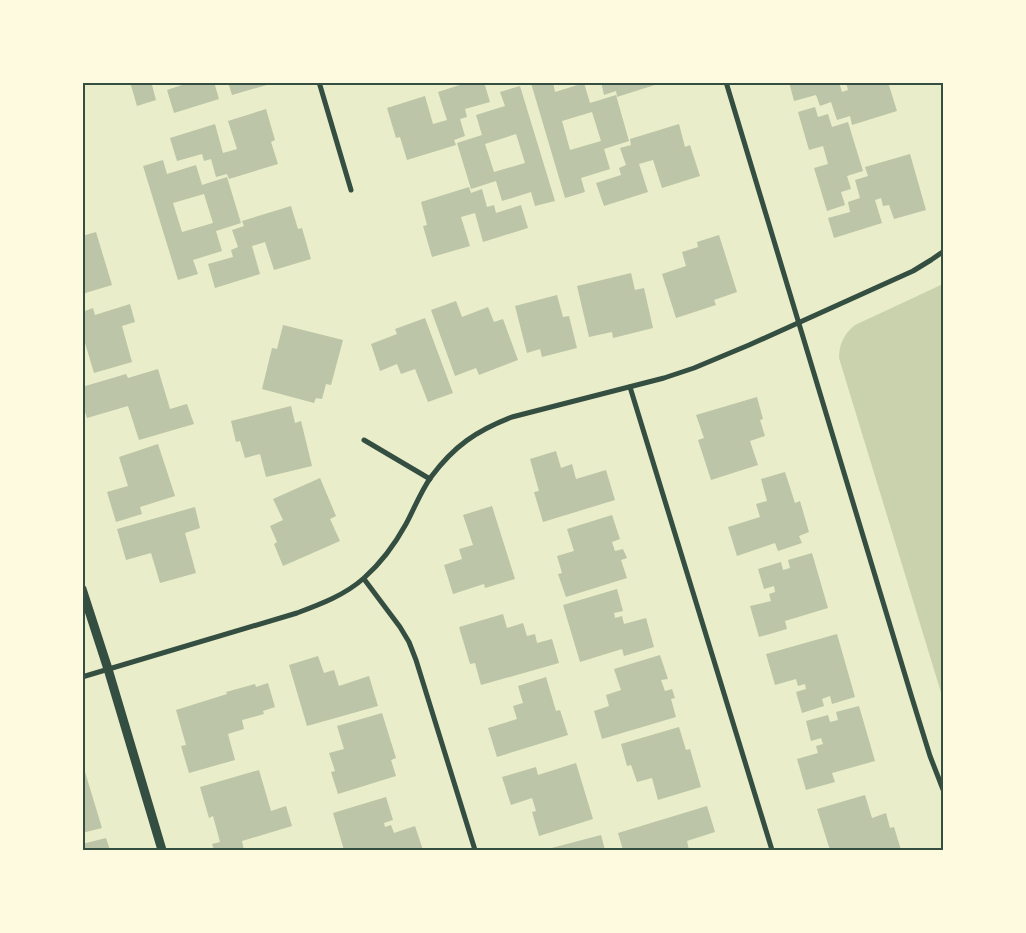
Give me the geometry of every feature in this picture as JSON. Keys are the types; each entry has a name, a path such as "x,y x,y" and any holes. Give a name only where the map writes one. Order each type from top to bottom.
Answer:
{"street":[{"path":"319,82 351,190"},
{"path":"726,82 930,756 944,792"},
{"path":"82,677 298,613 342,594 364,579 392,546 430,479 443,461 456,448 490,426 512,417 664,378 694,368 913,271 944,251"},
{"path":"630,387 772,850"},
{"path":"364,440 430,479"},
{"path":"364,579 409,642 475,850"},
{"path":"82,589 162,850"}],"green space":[{"path":"943,284 943,699 839,358 843,340 855,325"}],"building":[{"path":"130,82 159,82 152,85 156,100 137,106"},
{"path":"191,82 214,82 219,99 174,113 167,90"},
{"path":"228,82 270,82 270,84 232,95"},
{"path":"469,82 484,82 490,102 465,109 467,117 460,119 465,136 454,140 456,145 407,160 400,137 396,138 387,108 425,96 433,124 447,120 438,92"},
{"path":"553,82 555,92 584,83 590,103 616,95 629,141 604,149 610,169 581,178 585,192 565,198 531,83","holes":["592,112 601,141 570,150 562,121"]},
{"path":"601,82 661,83 617,97 616,91 604,95"},
{"path":"789,82 839,82 842,92 848,90 846,82 888,82 897,111 852,125 850,116 837,120 831,102 820,106 816,95 794,101"},
{"path":"520,86 555,201 535,206 531,192 502,201 496,181 471,189 457,143 482,135 476,115 505,106 500,92","holes":["516,134 525,163 494,172 485,144"]},
{"path":"815,107 818,117 828,114 832,127 848,122 863,171 847,176 851,189 841,192 845,205 827,211 814,168 828,164 823,146 809,150 798,112"},
{"path":"266,109 275,140 271,142 278,164 229,179 227,174 216,177 211,159 204,161 202,154 177,161 170,138 215,124 223,153 237,149 228,121"},
{"path":"679,124 685,147 690,145 700,176 662,188 653,160 639,164 648,192 604,206 596,183 621,175 619,168 626,165 620,148 631,145 630,139"},
{"path":"910,154 926,210 894,219 889,205 883,206 881,198 875,200 882,223 834,238 828,218 850,212 848,202 860,198 855,180 868,176 865,167"},
{"path":"163,160 167,174 196,165 202,185 227,177 241,223 216,231 222,251 193,260 198,274 178,280 143,166","holes":["204,194 213,223 182,232 173,203"]},
{"path":"469,187 471,193 482,189 487,207 494,205 496,213 521,205 528,228 483,242 475,213 461,217 470,246 432,257 423,226 427,225 421,202"},
{"path":"291,206 298,229 302,228 311,259 274,270 265,242 252,246 260,274 215,288 208,264 233,257 231,250 238,247 232,230 244,226 242,221"},
{"path":"96,232 112,285 82,294 82,236"},
{"path":"719,235 737,292 714,300 716,305 676,318 662,274 686,266 682,252 698,247 697,242"},
{"path":"631,273 635,290 644,288 653,328 613,338 612,332 589,337 577,286"},
{"path":"557,295 563,317 569,316 577,348 542,357 540,349 527,353 515,306"},
{"path":"456,301 462,317 488,307 494,322 503,319 518,360 479,375 476,368 455,376 431,310"},
{"path":"130,304 135,322 122,326 132,362 94,373 85,343 82,344 82,312 93,308 95,315"},
{"path":"425,318 453,393 428,402 415,369 401,374 397,364 380,371 371,344 397,334 395,329"},
{"path":"283,325 343,340 331,385 326,384 322,399 316,398 314,403 262,389 272,348 277,349"},
{"path":"158,369 170,409 187,404 194,424 139,440 128,406 87,418 82,403 82,387 126,374 128,378"},
{"path":"757,397 763,419 760,420 765,436 750,441 758,465 711,480 698,440 704,438 696,415"},
{"path":"291,406 295,423 301,421 312,466 266,477 260,454 245,458 240,441 236,442 231,421"},
{"path":"158,444 175,496 140,507 142,514 116,522 107,492 128,486 119,457"},
{"path":"556,451 561,468 572,464 576,479 606,470 615,500 543,522 534,492 539,491 530,459"},
{"path":"785,472 795,503 800,501 809,532 799,536 802,543 778,551 775,543 737,556 728,527 760,517 756,504 767,501 761,479"},
{"path":"320,478 336,516 330,519 340,541 283,566 274,544 277,542 270,526 283,520 273,499"},
{"path":"492,506 515,579 485,588 484,584 453,594 444,565 462,559 459,549 473,545 463,515"},
{"path":"195,507 200,528 185,533 196,573 160,583 151,553 126,560 117,529"},
{"path":"612,515 620,539 612,542 615,551 623,549 627,558 621,560 627,578 566,597 558,574 562,573 557,556 574,551 567,529"},
{"path":"812,553 828,608 785,621 787,629 759,637 750,606 771,601 769,594 775,592 774,586 764,589 758,569 781,562 783,570 790,568 788,560"},
{"path":"617,589 623,611 614,613 615,618 622,616 624,624 646,618 654,647 624,656 622,649 580,662 563,605"},
{"path":"503,614 507,628 523,623 527,636 535,634 537,643 552,639 559,663 481,685 475,663 470,664 459,627"},
{"path":"837,634 855,697 832,704 830,696 822,699 824,706 802,713 796,692 806,689 805,684 798,686 796,679 775,685 766,654"},
{"path":"660,655 668,679 661,680 665,691 672,689 675,698 671,699 676,717 602,739 594,711 609,706 606,695 621,690 614,669"},
{"path":"318,656 324,673 334,670 339,686 369,676 378,706 307,726 289,665"},
{"path":"546,677 556,711 560,710 568,735 497,757 488,728 517,719 513,706 523,703 518,686"},
{"path":"268,683 275,707 263,711 264,714 242,720 244,729 228,734 235,760 189,773 181,746 186,745 176,710 227,694 226,692 255,684 256,687"},
{"path":"859,706 875,761 832,773 835,782 806,790 797,759 818,753 816,746 823,744 821,738 811,741 806,721 828,715 830,722 838,720 836,712"},
{"path":"382,713 396,758 391,760 396,776 338,794 331,772 335,771 329,753 344,749 337,726"},
{"path":"679,727 686,750 690,749 701,787 658,800 652,778 637,782 631,765 627,766 621,744"},
{"path":"82,762 102,828 82,833"},
{"path":"576,763 593,819 539,836 532,812 536,811 532,798 511,805 502,777 536,767 538,775"},
{"path":"259,770 271,811 286,806 292,826 242,841 244,850 214,850 212,844 220,842 213,816 209,818 200,787"},
{"path":"865,795 872,818 886,813 890,828 894,827 901,850 830,850 817,809"},
{"path":"386,797 393,820 384,823 385,827 391,825 394,833 415,826 423,850 344,850 333,813"},
{"path":"707,806 715,832 687,841 689,850 623,850 618,833"},
{"path":"601,835 605,850 544,850"},
{"path":"106,838 110,850 82,850 82,844"}]}
